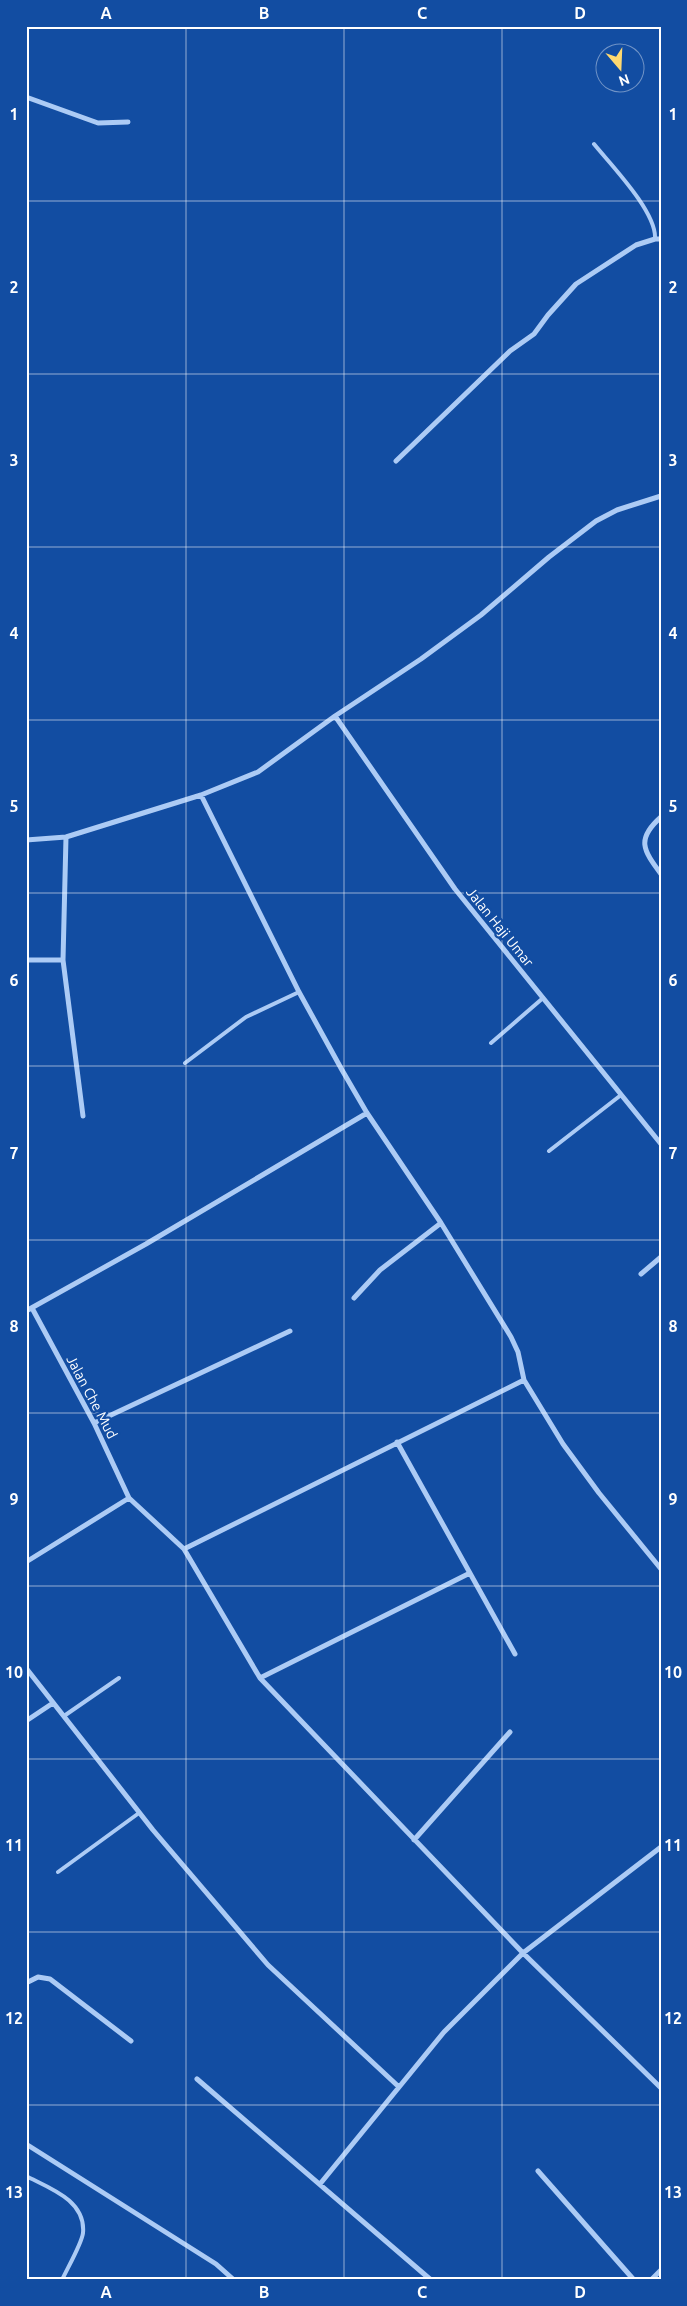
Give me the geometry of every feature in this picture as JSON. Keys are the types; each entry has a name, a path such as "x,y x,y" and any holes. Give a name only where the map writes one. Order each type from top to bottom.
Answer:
{"street":[{"path":"26,97 98,123 128,122"},
{"path":"396,461 510,351 534,334 548,315 576,284 636,245 658,239"},
{"path":"26,840 66,837 201,795 258,772 481,615 577,534 617,510 661,496"},
{"name":"Jalan Haji Umar","path":"335,716 455,889 661,1144"},
{"path":"201,795 299,992 367,1113 441,1223 512,1337 518,1352 524,1380 564,1444 599,1493 661,1570"},
{"path":"661,817 647,832 644,850 661,874"},
{"path":"66,837 63,960 83,1116"},
{"path":"26,960 63,960"},
{"path":"26,1311 154,1239 367,1113"},
{"path":"354,1298 380,1270 441,1223"},
{"path":"641,1274 661,1257"},
{"name":"Jalan Che Mud","path":"32,1308 94,1423 130,1498"},
{"path":"94,1423 290,1331"},
{"path":"184,1549 524,1380"},
{"path":"397,1442 515,1654"},
{"path":"26,1562 130,1498 184,1549 260,1678 523,1952 661,2088"},
{"path":"260,1678 470,1573"},
{"path":"26,1668 139,1812 268,1965 398,2087"},
{"path":"26,1721 54,1703"},
{"path":"414,1840 510,1732"},
{"path":"320,2184 444,2032 523,1952 661,1847"},
{"path":"26,1983 38,1977 50,1979 131,2041"},
{"path":"197,2079 431,2280"},
{"path":"26,2144 216,2264 234,2280"},
{"path":"538,2171 634,2280"},
{"path":"650,2280 661,2270"}],"lane":[{"path":"594,144 647,211 658,239"},
{"path":"185,1064 246,1016 299,992"},
{"path":"491,1043 543,998"},
{"path":"549,1151 621,1095"},
{"path":"64,1716 119,1678"},
{"path":"58,1872 139,1812"},
{"path":"26,2176 68,2198 77,2209 83,2233 62,2280"}]}
